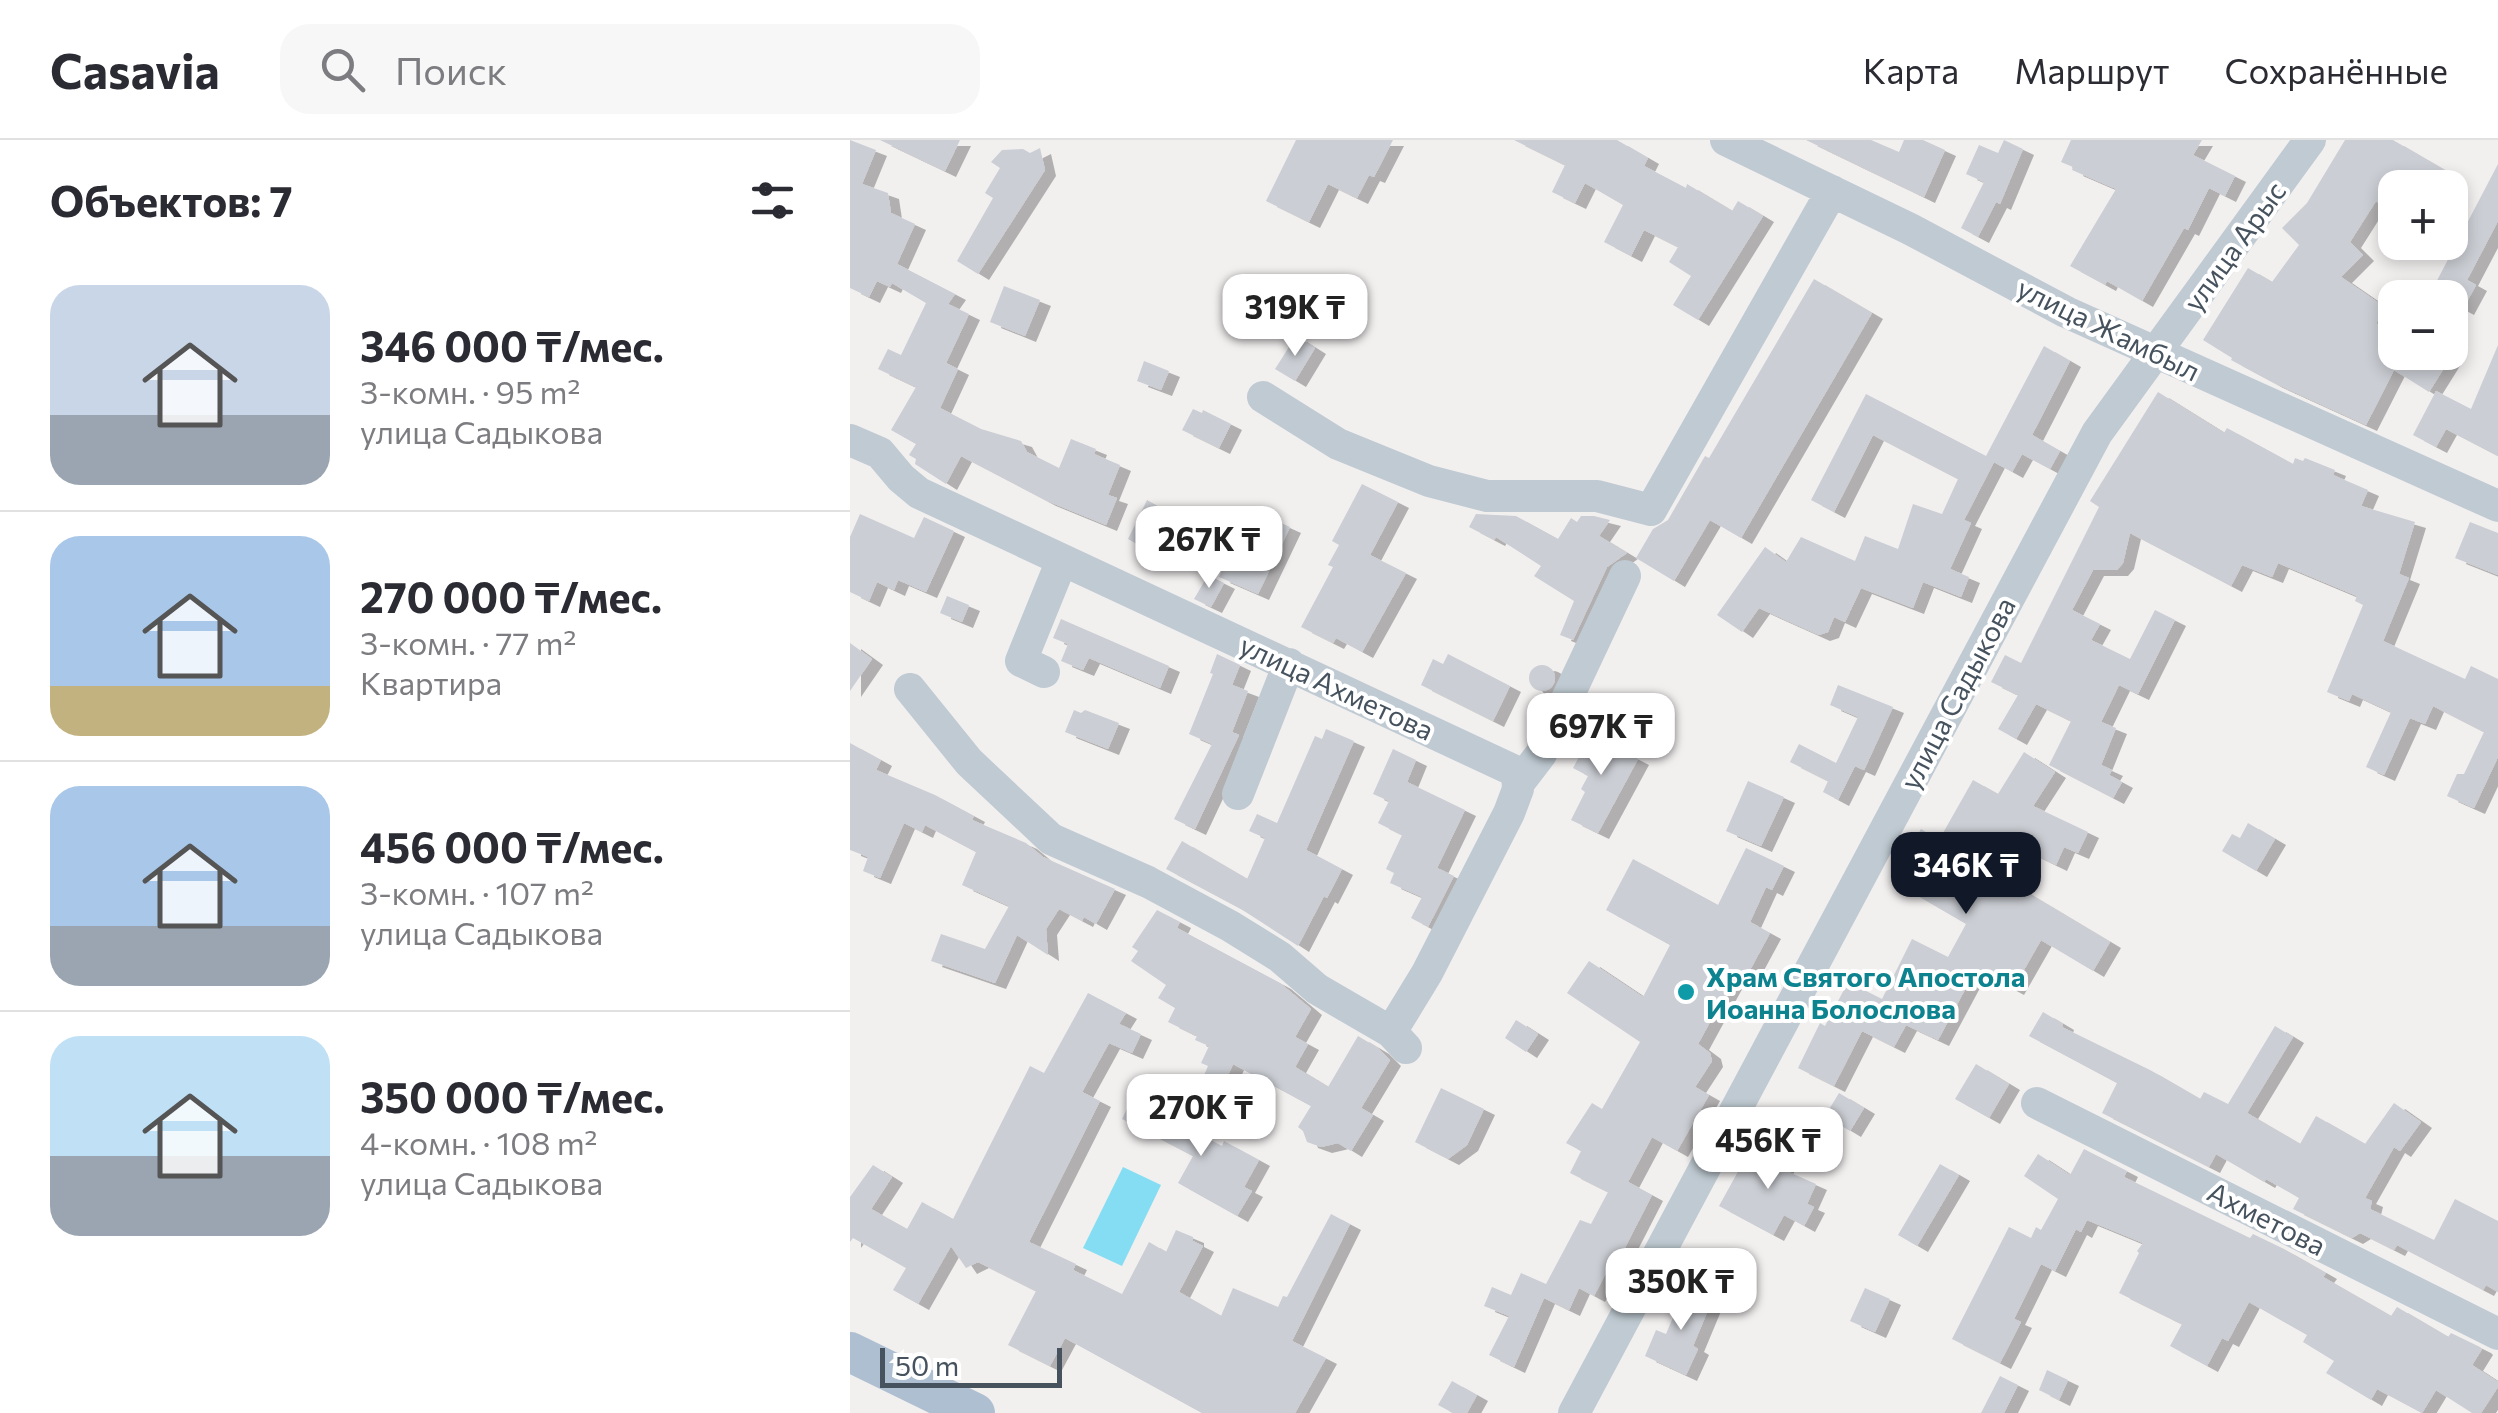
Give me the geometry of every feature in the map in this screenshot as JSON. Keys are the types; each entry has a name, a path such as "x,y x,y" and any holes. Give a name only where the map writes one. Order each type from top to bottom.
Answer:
{"main road":[{"path":"850,1352 976,1413"}],"street":[{"name":"улица Жамбыл","path":"1726,140 2066,312 2498,506"},
{"name":"улица Арыс","path":"2157,352 2310,140"},
{"path":"1263,397 1338,444 1429,481 1488,496 1596,496 1651,510 1832,191"},
{"name":"улица Садыкова","path":"1574,1413 2098,433 2157,352"},
{"name":"улица Ахметова","path":"850,440 880,452 919,493 1517,772 1518,784"},
{"path":"1044,672 1022,661 1062,560"},
{"path":"910,689 969,762 1050,839 1148,882 1230,926 1280,957 1316,988 1399,1040 1427,973 1500,830 1518,784 1541,754 1625,576"},
{"path":"1238,794 1289,664"},
{"name":"Ахметова","path":"2037,1103 2498,1334"}],"water":[{"path":"1123,1167 1161,1185 1122,1266 1083,1248"}],"building":[{"path":"850,140 876,150 862,184 888,193 891,213 915,224 897,264 955,294 948,304 969,314 946,363 958,369 940,408 981,429 1021,441 1027,452 1059,468 1071,439 1120,465 1108,495 1117,498 1106,525 1045,500 961,456 946,484 915,464 916,459 909,455 916,444 891,430 916,387 878,369 888,349 901,355 926,303 892,283 890,287 877,281 869,297 850,288"},
{"path":"880,140 960,140 945,171"},
{"path":"1296,140 1393,140 1374,177 1369,175 1357,198 1328,184 1309,222 1266,201"},
{"path":"1514,140 1617,140 1648,158 1644,166 1686,188 1687,184 1732,211 1738,201 1763,216 1698,320 1673,305 1691,276 1669,262 1678,247 1644,230 1631,256 1604,242 1623,205 1585,183 1575,203 1552,192 1565,165"},
{"path":"1806,140 1871,140 1899,152 1904,140 1923,140 1945,150 1924,197"},
{"path":"2004,140 2023,149 2000,204 1996,202 1978,237 1961,228 1984,182 1966,174 1979,145 1998,153"},
{"path":"2071,140 2202,140 2193,155 2235,176 2225,196 2209,188 2188,230 2184,228 2142,301 2070,266 2116,189 2061,162"},
{"path":"2345,140 2393,140 2445,170 2378,170 2378,202 2350,242 2363,255 2341,277 2378,302 2378,370 2394,370 2366,425 2272,382 2203,340 2248,268 2272,282 2299,245 2282,228 2307,203"},
{"path":"1040,148 1045,170 978,274 957,261 993,198 985,193 1000,168 991,162 1002,150 1023,149 1030,153"},
{"path":"2498,164 2498,221 2467,280 2437,280 2448,260 2468,260 2468,221"},
{"path":"1814,279 1872,313 1741,538 1710,520 1674,581 1636,558 1653,529 1668,520 1705,456 1709,458"},
{"path":"2468,281 2476,285 2468,300"},
{"path":"1004,286 1040,300 1025,336 990,322"},
{"path":"1296,336 1315,348 1295,381 1275,369"},
{"path":"2498,345 2498,456 2446,429 2436,447 2413,435 2436,391 2471,409"},
{"path":"2044,346 2070,361 2032,435 2060,451 2050,469 2022,454 2012,472 1994,462 1964,520 1971,523 1950,569 1969,577 1961,597 1923,582 1913,608 1861,588 1845,622 1834,617 1828,632 1819,635 1759,608 1742,632 1717,615 1765,547 1786,562 1801,537 1855,561 1865,536 1898,549 1913,504 1942,514 1958,479 1873,435 1834,512 1811,500 1866,394 1986,456"},
{"path":"1144,361 1169,371 1161,390 1137,381"},
{"path":"2394,370 2443,370 2429,392"},
{"path":"2158,392 2224,433 2227,428 2293,464 2295,458 2305,458 2335,470 2333,475 2368,490 2361,506 2415,522 2399,574 2409,578 2383,641 2465,679 2471,666 2498,679 2498,757 2474,808 2447,796 2457,774 2464,774 2484,732 2433,706 2425,724 2410,718 2384,775 2366,767 2391,712 2352,694 2349,701 2327,692 2363,605 2355,601 2357,596 2278,563 2272,577 2242,565 2231,586 2130,533 2123,563 2117,570 2093,570 2072,610 2100,624 2091,640 2130,659 2155,610 2175,620 2138,694 2119,685 2101,722 2116,728 2101,765 2112,770 2109,775 2122,782 2113,798 2049,765 2071,721 2036,704 2016,739 1998,729 2018,695 1991,682 2005,655 2021,663 2099,507 2090,501"},
{"path":"1193,409 1231,424 1219,448 1182,430"},
{"path":"1362,484 1398,502 1370,555 1406,573 1362,652 1336,638 1333,643 1301,627 1333,567 1328,565 1339,545 1332,541"},
{"path":"1147,500 1165,510 1165,518 1147,550 1128,539"},
{"path":"1250,509 1290,527 1258,594 1219,577"},
{"path":"860,514 914,538 924,517 954,531 926,592 898,580 894,590 877,582 869,601 850,592 850,537"},
{"path":"1476,514 1516,516 1558,539 1571,518 1577,522 1581,516 1610,520 1599,536 1627,553 1607,567 1573,640 1560,635 1574,601 1534,576 1541,566 1496,537 1494,540 1469,527"},
{"path":"2470,522 2498,533 2498,575 2455,558"},
{"path":"1208,575 1224,583 1211,607 1194,599"},
{"path":"947,596 969,605 962,622 940,613"},
{"path":"1061,619 1169,666 1160,688 1089,658 1083,670 1061,661 1068,644 1053,638"},
{"path":"850,643 872,659 850,691"},
{"path":"1217,654 1240,665 1232,685 1248,691 1232,732 1239,735 1195,829 1174,819 1212,744 1189,734"},
{"path":"1448,654 1510,686 1493,721 1421,685 1433,659 1443,664"},
{"path":"1542,665 1551,669 1555,678 1551,687 1542,691 1533,687 1529,678 1533,669"},
{"path":"1838,685 1893,707 1864,770 1855,766 1838,800 1823,792 1828,781 1790,762 1799,744 1836,763 1858,717 1830,705"},
{"path":"1074,710 1085,710 1119,723 1108,749 1065,732"},
{"path":"1603,713 1607,743 1638,759 1598,833 1571,820 1588,776 1573,768"},
{"path":"1326,729 1354,741 1306,850 1342,869 1298,946 1241,909 1166,869 1182,841 1247,879 1265,838 1249,831 1257,814 1277,823 1315,736 1322,739"},
{"path":"850,743 881,760 876,770 935,795 974,816 972,820 1115,889 1096,924 1059,909 1046,929 1048,955 1017,935 995,983 931,961 941,934 985,949 1009,906 962,885 976,852 925,825 922,832 904,823 880,878 863,871 868,857 850,850"},
{"path":"1393,749 1416,760 1407,782 1465,810 1437,868 1454,876 1428,927 1411,918 1422,897 1390,883 1394,873 1386,869 1402,835 1378,823 1389,801 1373,794"},
{"path":"2024,752 2055,772 2033,806 2088,832 2078,853 2064,847 2056,865 2029,852 2011,883 2110,942 2093,971 2041,940 2013,989 1976,969 1938,1040 1906,1025 1894,1047 1862,1031 1834,1086 1798,1068 1820,1023 1825,1026 1848,982 1882,999 1912,939 1948,957 1966,924 1892,881 1921,829 1939,840 1973,780 1998,794"},
{"path":"1748,781 1784,797 1761,846 1726,831"},
{"path":"2248,823 2275,839 2256,871 2222,851 2232,834 2240,838"},
{"path":"1746,848 1784,866 1772,890 1766,887 1750,922 1770,933 1744,981 1735,976 1698,1044 1710,1053 1712,1061 1695,1087 1709,1095 1677,1151 1652,1137 1628,1182 1652,1195 1614,1269 1609,1267 1594,1296 1579,1288 1569,1310 1544,1298 1514,1367 1489,1355 1509,1316 1484,1306 1492,1287 1511,1295 1521,1273 1546,1284 1580,1220 1591,1224 1608,1192 1570,1173 1581,1151 1566,1143 1592,1103 1602,1109 1640,1042 1567,993 1589,961 1643,997 1670,945 1606,910 1633,859 1718,905"},
{"path":"1157,910 1180,922 1177,928 1280,983 1311,1009 1295,1037 1308,1044 1295,1067 1328,1087 1358,1036 1390,1060 1361,1108 1373,1115 1351,1151 1338,1143 1321,1147 1307,1142 1298,1127 1311,1106 1233,1064 1222,1089 1202,1080 1208,1066 1201,1063 1209,1046 1168,1022 1175,1008 1158,998 1166,985 1131,961 1138,951 1132,947"},
{"path":"1088,993 1126,1013 1119,1024 1141,1034 1132,1053 1109,1043 1082,1092 1100,1101 1029,1242 1076,1264 1073,1270 1122,1294 1149,1242 1166,1252 1176,1230 1203,1246 1179,1292 1221,1316 1233,1288 1278,1307 1331,1214 1350,1224 1292,1341 1326,1358 1295,1413 1202,1413 1065,1338 1050,1366 1008,1345 1036,1291 978,1262 966,1268 951,1246 918,1304 893,1290 906,1268 853,1238 850,1242 850,1197 873,1165 892,1177 871,1209 907,1229 922,1202 953,1219 1030,1066 1044,1073"},
{"path":"2043,1012 2062,1027 2200,1099 2204,1092 2228,1104 2275,1026 2293,1037 2247,1113 2300,1144 2316,1116 2365,1144 2394,1103 2421,1122 2400,1151 2394,1147 2365,1198 2372,1201 2370,1209 2434,1240 2455,1199 2498,1221 2498,1292 2486,1285 2483,1290 2397,1245 2394,1250 2360,1233 2352,1238 2293,1209 2299,1198 2216,1154 2209,1167 2102,1113 2117,1083 2029,1036"},
{"path":"1516,1020 1538,1034 1526,1052 1505,1038"},
{"path":"1976,1064 2009,1084 1989,1118 1955,1099"},
{"path":"1441,1088 1484,1109 1467,1145 1448,1159 1415,1142"},
{"path":"1839,1093 1864,1108 1850,1131 1825,1116"},
{"path":"1132,1099 1222,1146 1224,1141 1259,1160 1244,1187 1252,1191 1237,1216 1178,1183 1193,1156 1122,1119"},
{"path":"1756,1142 1788,1155 1782,1169 1816,1184 1807,1204 1814,1207 1804,1226 1784,1215 1773,1235 1719,1206 1740,1168 1744,1170"},
{"path":"2084,1149 2127,1171 2124,1177 2250,1238 2253,1234 2284,1249 2326,1273 2323,1277 2391,1316 2397,1307 2448,1337 2451,1333 2480,1347 2472,1365 2498,1382 2498,1387 2481,1413 2472,1413 2436,1390 2422,1413 2377,1389 2371,1400 2326,1373 2334,1361 2303,1342 2307,1335 2249,1302 2228,1341 2222,1338 2207,1366 2170,1346 2182,1324 2119,1293 2143,1243 2087,1220 2081,1232 2076,1229 2055,1271 2041,1264 2014,1319 2021,1322 2000,1363 1952,1339 2009,1227 2031,1238 2036,1227 2041,1230 2058,1199 2024,1176 2038,1154 2070,1175"},
{"path":"1940,1164 1959,1175 1917,1246 1898,1235"},
{"path":"1686,1287 1713,1298 1686,1375 1645,1356 1656,1330 1666,1334"},
{"path":"1865,1288 1890,1299 1875,1332 1850,1321"},
{"path":"2047,1370 2068,1380 2059,1400 2039,1390"},
{"path":"2000,1376 2018,1385 2004,1413 1981,1413"},
{"path":"1452,1381 1477,1395 1467,1413 1453,1413 1438,1405"}],"place":[{"name":"Храм Святого Апостола Иоанна Болослова","path":"1686,992"}]}
